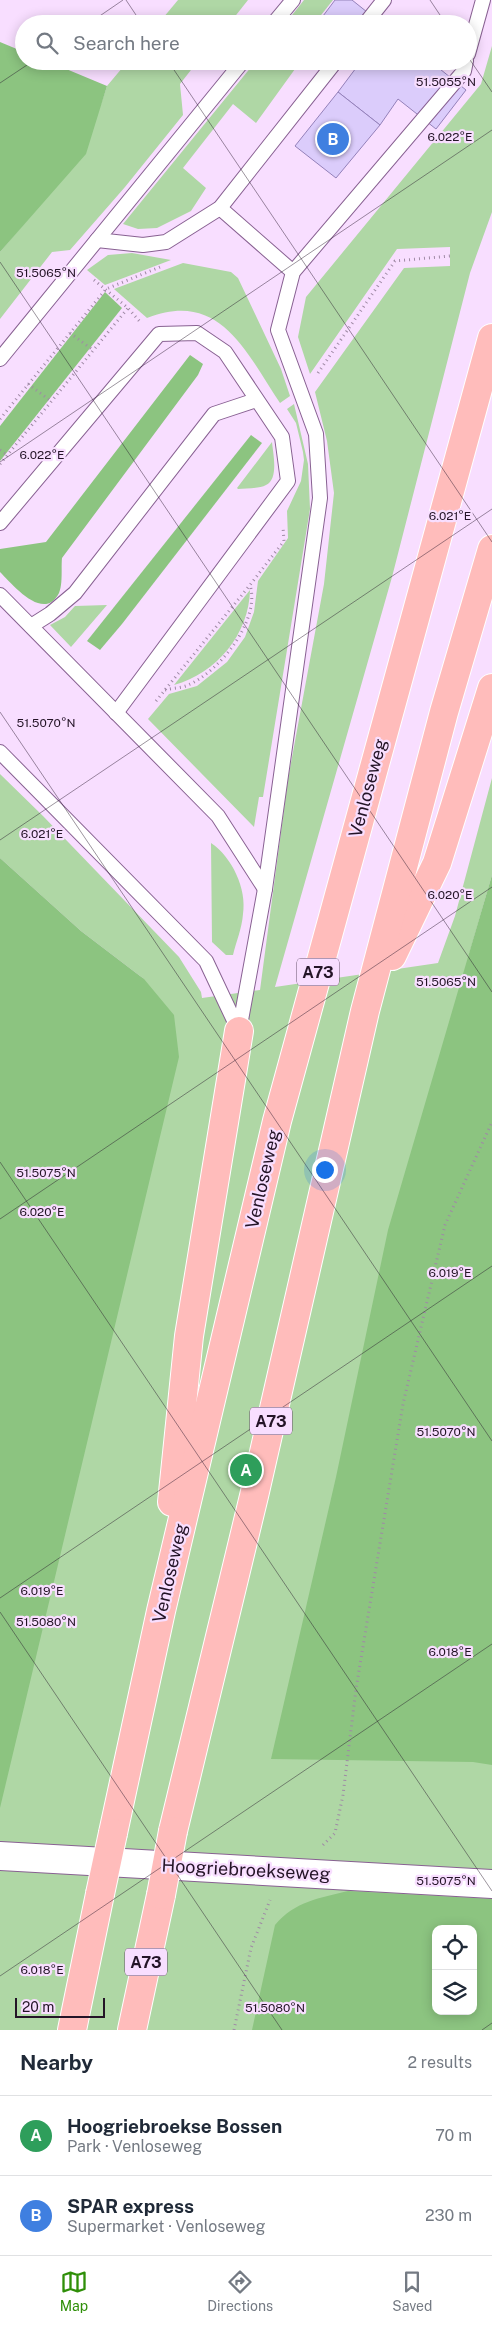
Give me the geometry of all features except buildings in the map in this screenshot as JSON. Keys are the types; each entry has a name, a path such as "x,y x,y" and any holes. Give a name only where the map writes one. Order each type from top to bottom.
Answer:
{"highway":[{"name":"Venloseweg","path":"72,2030 161,1611 277,1120 492,338"},
{"name":"A73","path":"132,2030 173,1831 254,1496 365,1011 444,712 492,549"},
{"name":"A73","path":"365,1011 437,863 492,688"},
{"name":"A73","path":"161,1611 189,1336 239,1031"}],"street":[{"name":"Hoogriebroekseweg","path":"0,1856 492,1884"}],"lane":[{"path":"281,15 293,0"},
{"path":"372,15 384,0"},
{"path":"477,22 483,0"},
{"path":"0,359 236,70"},
{"path":"97,240 143,246 166,242 220,208 329,70"},
{"name":"A73","path":"239,1031 265,889 320,498 316,434 278,330 293,272 464,70"},
{"path":"220,208 293,272"},
{"path":"0,523 159,334 197,333 225,352 282,437 288,481 116,713"},
{"path":"31,626 75,594 214,414 256,400"},
{"path":"0,595 218,816 265,889"},
{"path":"0,752 206,961 239,1031"}],"path":[{"path":"302,395 395,260 450,256"},
{"path":"76,266 128,308 143,325 150,323"},
{"path":"0,419 106,289 162,267"},
{"path":"0,464 128,308"},
{"path":"70,332 93,350"},
{"path":"28,384 51,401"},
{"path":"0,450 7,456"},
{"path":"133,730 284,540 283,525"},
{"path":"165,690 188,686 202,677 229,653 243,631 249,612 253,594 250,585"},
{"path":"234,2030 251,1948 270,1899 293,1873 335,1833 343,1795 356,1689 402,1404 445,1225 492,1122"}],"green space":[{"path":"178,0 248,0 236,15 166,15"},
{"path":"304,0 333,0 321,15 292,15"},
{"path":"0,42 15,48 15,70 69,70 107,86 86,154 0,252"},
{"path":"492,46 492,212 470,273 392,577 275,987 438,963 455,916 492,778 492,875 468,958 492,911 492,2030 0,2030 0,889 144,979 81,931 0,858 0,774 179,957 201,992 202,998 260,990 288,779 324,584 334,493 327,441 315,392 404,268 450,266 450,247 397,249 310,374 298,337 306,297 481,84"},
{"path":"0,56 15,63 15,70 29,70 101,104 107,86 120,70 191,70 180,84 183,115 125,187 70,250 52,252 0,319 0,252 34,212"},
{"path":"249,70 294,70 256,123 233,104 183,168 206,188 191,211 157,228 138,229 123,224"},
{"path":"132,253 171,260 105,285 87,270 108,255"},
{"path":"183,263 231,272 238,278 281,369 290,396 280,403 242,346 228,330 212,319 194,312 172,311 147,318 114,289"},
{"path":"105,292 122,308 0,461 0,426"},
{"path":"190,355 203,364 198,375 62,558 59,593 53,601 45,604 37,603 28,598 0,572 0,549 46,542"},
{"path":"294,404 308,464 310,509 263,797 259,797 254,827 148,719 169,694 197,686 227,662 245,637 254,612 258,581 288,538 287,511 301,481 304,460 303,452 296,423 287,409"},
{"path":"251,435 262,443 122,624 100,650 87,641"},
{"path":"272,442 274,472 270,482 260,487 238,489 237,488"},
{"path":"250,590 244,622 228,649 204,671 174,685"},
{"path":"107,605 71,647 50,625 65,617 75,606"},
{"path":"211,843 219,849 231,865 243,894 242,919 233,955 226,955 212,942"},
{"path":"0,858 81,931 144,979 174,1015 179,1057 0,1808"},
{"path":"492,875 492,1765 473,1762 271,1759 336,1477 388,1230"},
{"path":"348,1891 492,1899 492,2030 252,2030 275,1925 291,1911 318,1899"}],"place":[{"name":"SPAR express","path":"333,139"},
{"name":"Hoogriebroekse Bossen","path":"246,1470"}]}
